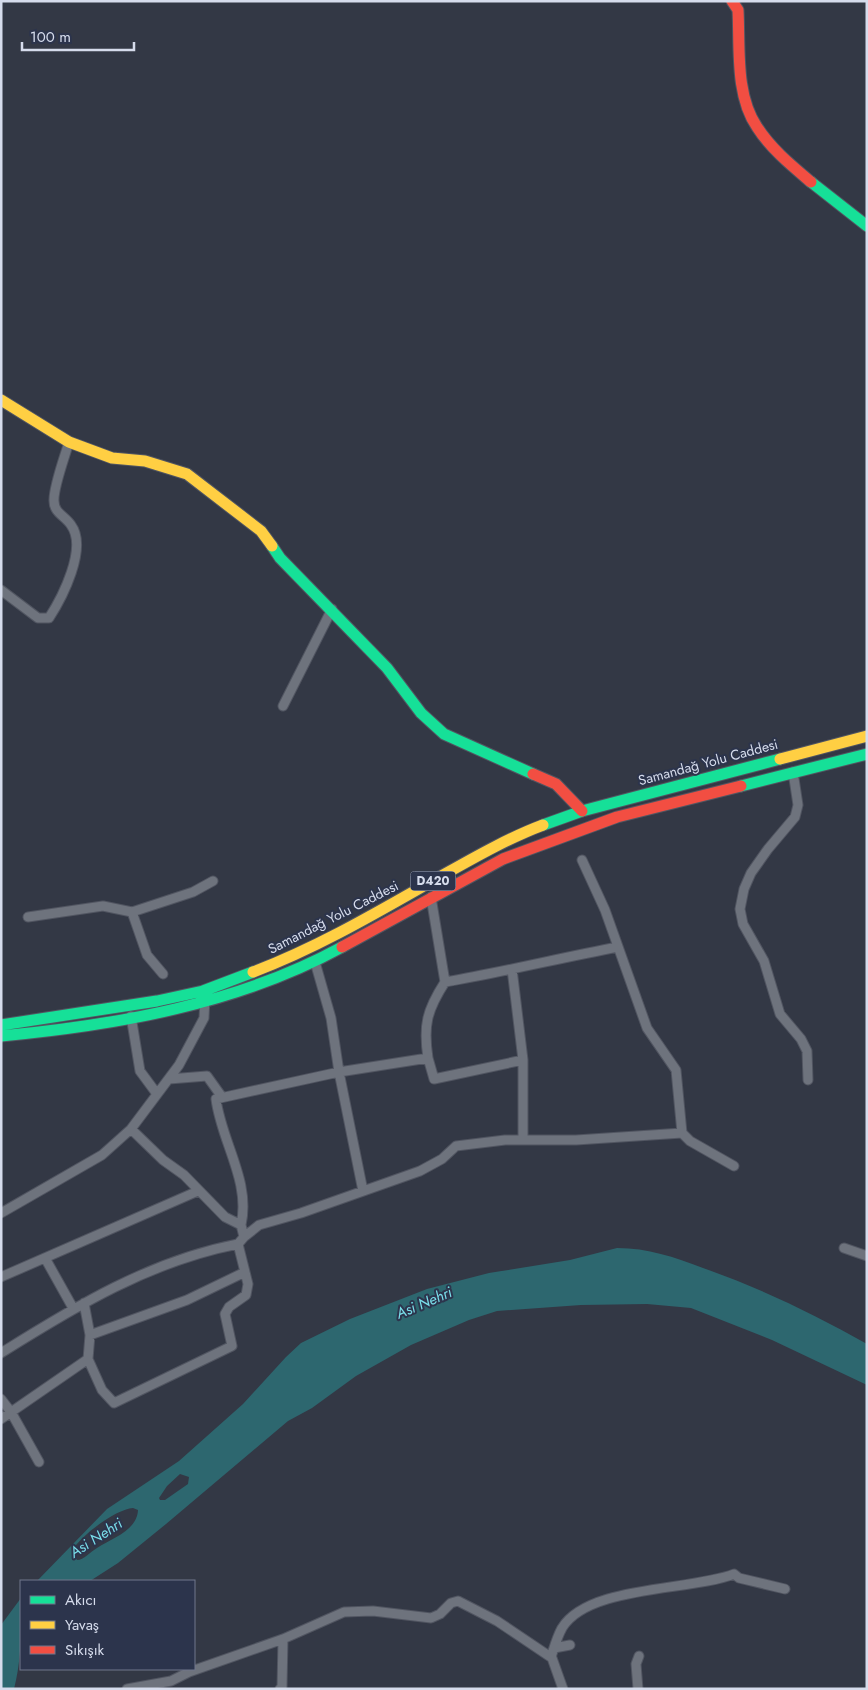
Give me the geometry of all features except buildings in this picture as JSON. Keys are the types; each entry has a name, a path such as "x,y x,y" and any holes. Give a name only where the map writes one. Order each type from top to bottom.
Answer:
{"main road":[{"path":"732,1 738,10 742,82 749,114 771,147 867,226"},
{"path":"1,400 69,442 112,458 145,461 187,474 261,531 280,558 332,610 386,668 421,713 444,734 556,784 582,812"},
{"name":"Samandağ Yolu Caddesi","path":"1,1036 63,1030 131,1016 204,996 280,962 364,920 480,854 533,829 582,812 867,736"},
{"name":"Samandağ Yolu Caddesi","path":"1,1024 248,989 315,962 430,897 503,859 569,833 617,818 867,754"}],"street":[{"path":"1,590 38,618 49,618 73,571 75,533 72,525 57,511 54,501 69,442"},
{"path":"282,706 332,610"},
{"path":"793,772 798,805 795,817 751,873 744,889 740,909 743,924 764,961 780,1014 801,1039 807,1051 808,1080"},
{"path":"582,860 605,910 647,1028 676,1070 682,1133 690,1141 734,1166"},
{"path":"28,917 103,906 132,912 193,892 213,881"},
{"path":"430,897 445,982 427,1015 424,1034 434,1079 523,1060"},
{"path":"132,912 147,955 163,974"},
{"path":"445,982 618,947"},
{"path":"315,962 331,1018 339,1072 363,1190"},
{"path":"512,969 523,1060 523,1140"},
{"path":"1,1213 102,1155 131,1129 179,1065 204,1018 204,996"},
{"path":"131,1016 140,1072 157,1094"},
{"path":"244,1237 241,1225 244,1213 243,1194 227,1138 219,1120 216,1099 339,1072 428,1058"},
{"path":"169,1079 208,1076 222,1097"},
{"path":"131,1129 163,1160 184,1174 198,1191 225,1217 241,1225"},
{"path":"1,1353 73,1308 122,1282 204,1251 238,1244 259,1225 300,1213 420,1171 442,1159 456,1146 523,1140 576,1140 682,1133"},
{"path":"1,1277 198,1191"},
{"path":"84,1303 90,1335 88,1359 102,1390 114,1404 232,1346 225,1314 229,1307 246,1295 248,1284 238,1244"},
{"path":"844,1248 867,1256"},
{"path":"45,1258 73,1308"},
{"path":"90,1335 187,1300 245,1272"},
{"path":"1,1419 88,1359"},
{"path":"1,1399 11,1412 39,1462"},
{"path":"551,1657 562,1627 577,1614 589,1607 631,1592 703,1583 734,1574 739,1578 785,1589"},
{"path":"195,1670 283,1639 344,1612 373,1611 431,1618 440,1614 451,1603 458,1601 497,1621 551,1657 563,1689"},
{"path":"280,1689 283,1639"},
{"path":"554,1648 570,1645"},
{"path":"638,1689 636,1664 639,1656"},
{"path":"127,1689 172,1681 195,1670"}],"water":[{"name":"Asi Nehri","path":"617,1248 661,1254 682,1260 766,1293 827,1322 867,1344 867,1385 772,1340 691,1308 647,1304 581,1305 497,1311 469,1320 411,1345 356,1376 312,1408 288,1421 118,1563 92,1580 38,1580 107,1509 179,1461 243,1404 301,1343 350,1319 427,1289 489,1273 570,1260","holes":["180,1474 189,1477 188,1484 165,1500 160,1500 159,1498 167,1486","133,1508 138,1510 137,1517 129,1529 80,1560 77,1560 72,1551 90,1531 117,1513"]},
{"path":"20,1599 20,1644 14,1689 1,1689 1,1625"}],"traffic: fast":[{"path":"811,182 867,226"},
{"path":"272,546 280,558 387,668 421,713 444,734 533,774"},
{"path":"741,786 867,754"},
{"path":"543,825 582,811 780,759"},
{"path":"1,1036 89,1025 176,1009 261,983 302,967 342,947"},
{"path":"1,1025 157,1001 203,991 253,972"}],"traffic: slow":[{"path":"1,400 69,442 112,458 145,461 187,474 261,531 272,546"},
{"path":"780,759 867,736"},
{"path":"253,972 320,942 484,852 543,825"}],"traffic: jam":[{"path":"732,1 738,10 740,70 745,100 750,114 769,143 811,182"},
{"path":"533,774 556,784 582,811"},
{"path":"342,947 503,859 617,817 741,786"}]}
